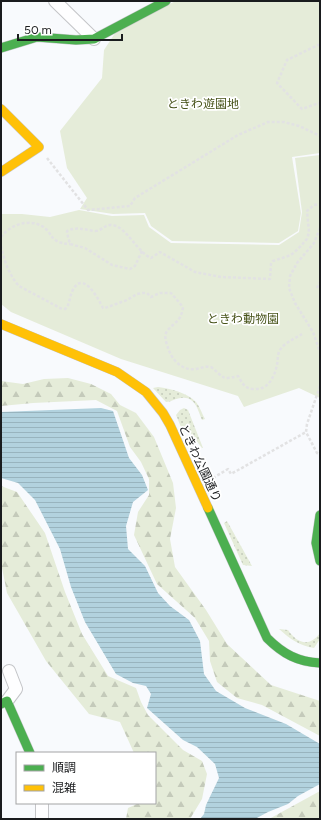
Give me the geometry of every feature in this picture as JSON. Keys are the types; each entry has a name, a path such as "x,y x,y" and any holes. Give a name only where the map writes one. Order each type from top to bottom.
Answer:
{"street":[{"path":"55,1 94,39"},
{"path":"1,48 37,37 76,40 94,39 166,1"},
{"path":"1,109 39,147 1,172"},
{"name":"ときわ公園通り","path":"1,324 117,372 146,392 160,409 170,425 267,638 278,650 291,658 308,663 320,663"},
{"path":"320,515 316,543 320,561"},
{"path":"9,671 16,688 4,702 29,752"},
{"path":"42,804 42,819"}],"path":[{"path":"320,45 287,60 277,83 302,110 319,102 320,104"},
{"path":"39,147 88,210 130,206 135,198 238,135 268,122 284,122 299,126 320,136"},
{"path":"70,244 67,231 81,228 96,231 110,224 121,229 142,251 152,258 160,252 195,272 221,277 270,280 271,264 273,261 291,255 302,244 309,232 307,211 314,205 320,204"},
{"path":"1,237 14,226 21,223 40,225 61,244 70,244 85,248 112,265 130,269 135,266 142,251"},
{"path":"320,228 314,243 297,263 290,276 289,288 295,303 313,332 320,352"},
{"path":"1,246 9,270 19,286 65,310 72,290 81,284 86,284 96,293 103,308 127,300 143,292 147,293 151,297 154,297 160,293 171,293 183,307 182,313 178,320 166,333 165,338 171,357 176,362 191,369 205,366 211,367 224,378 228,379 238,376 243,386 250,389 260,389 267,386 273,378 278,352 283,346 302,334"},
{"path":"317,288 320,282"},
{"path":"320,386 307,424 306,432 317,453 320,455"},
{"path":"213,478 228,469 231,474 306,432"}],"green space":[{"name":"ときわ遊園地","path":"176,1 320,1 320,153 292,157 301,213 298,231 279,243 172,241 151,226 145,213 113,214 80,209 87,198 67,168 60,131 102,78 104,50 119,27"},
{"name":"ときわ動物園","path":"320,155 320,398 299,388 244,407 238,396 121,359 11,312 1,304 1,214 22,214 50,217 79,210 112,216 144,215 149,227 171,243 279,245 299,232 302,212 295,158"},
{"path":"68,378 91,384 111,394 120,405 136,413 154,437 173,483 176,508 170,539 175,567 206,610 227,644 271,685 320,701 320,736 262,705 237,698 217,682 210,661 209,641 195,618 157,584 134,535 138,512 149,495 149,479 141,462 130,447 117,411 96,400 1,406 1,381 23,384 44,379"},
{"path":"158,387 188,396 196,402 205,419 202,420 193,401 186,398 179,398 166,402 153,388"},
{"path":"184,408 188,410 203,448 188,430 183,432 176,415"},
{"path":"1,486 17,492 45,533 65,592 82,634 108,676 136,688 148,715 183,750 202,761 207,774 202,799 190,819 126,819 128,808 137,804 156,804 156,752 134,752 120,722 89,714 46,661 7,593 1,563"},
{"path":"227,521 252,566 243,565 224,523"},
{"path":"279,629 288,630 295,638 303,642 312,641 320,633 320,639 314,648 304,646 295,642"},
{"path":"320,791 320,819 269,819"}],"water":[{"path":"101,408 113,411 129,458 142,475 148,490 133,502 126,526 128,549 145,566 158,593 170,606 189,620 200,641 204,674 216,691 245,708 286,724 320,744 320,784 298,796 288,804 255,819 200,819 204,814 206,805 219,778 215,764 197,747 183,740 147,708 151,694 146,686 133,683 116,674 85,622 71,587 60,549 35,500 18,483 1,478 1,412"}],"traffic: fast":[{"path":"1,48 37,37 76,40 94,39 166,1"},
{"path":"208,508 267,638 279,649 291,656 305,661 320,663"},
{"path":"320,515 316,543 320,561"},
{"path":"1,704 7,701 30,752"}],"traffic: slow":[{"path":"1,109 39,147 1,172"},
{"path":"1,324 117,372 146,392 163,413 170,425 208,508"}]}
